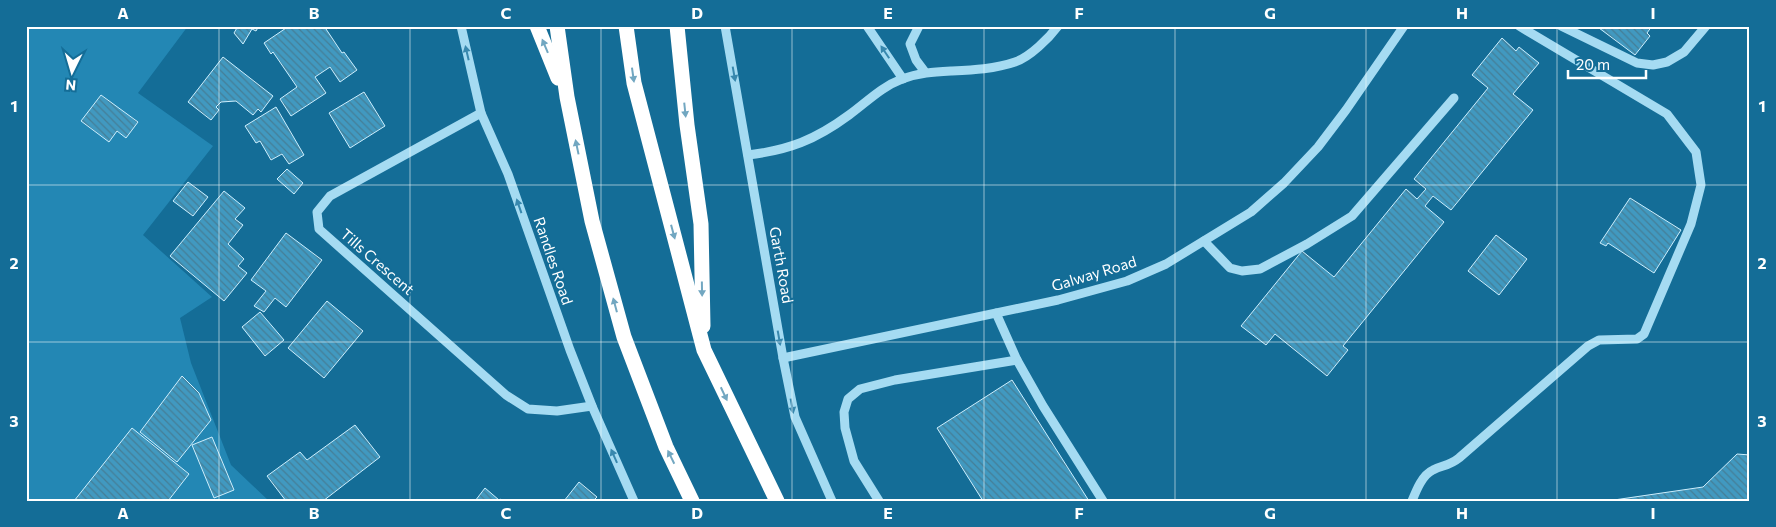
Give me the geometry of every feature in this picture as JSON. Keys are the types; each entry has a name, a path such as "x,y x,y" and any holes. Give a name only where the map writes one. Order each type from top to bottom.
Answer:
{"highway":[{"path":"537,26 566,97"},
{"path":"557,26 566,97 592,222 624,337 666,448 692,501"},
{"path":"626,26 634,83 704,350 777,501"},
{"path":"677,26 687,125 701,224 704,350"}],"street":[{"name":"Randles Road","path":"461,26 481,113 508,174 592,406 634,501"},
{"name":"Garth Road","path":"725,26 795,417 832,501"},
{"path":"867,26 902,79"},
{"path":"919,26 910,44 916,60 925,72"},
{"path":"748,155 776,151 814,138 850,114 878,91 902,79 925,72 980,69 1017,62 1048,40 1058,26"},
{"name":"Galway Road","path":"783,358 1058,300 1127,281 1166,264 1251,212 1284,183 1318,147 1404,26"},
{"path":"1412,501 1423,479 1432,470 1450,465 1459,458 1588,346 1599,340 1638,339 1644,334 1691,224 1701,185 1696,152 1667,114 1519,26"},
{"path":"1564,27 1637,63 1653,65 1667,62 1684,52 1706,26"},
{"path":"1204,241 1230,268 1242,271 1260,269 1307,244 1352,216 1454,98"},
{"name":"Tills Crescent","path":"481,113 330,196 317,212 319,230 506,395 528,409 557,411 592,406"},
{"path":"996,313 1018,360 1043,406 1103,501"},
{"path":"879,501 854,460 845,428 844,412 848,399 860,389 895,380 1018,360"}],"shaded area":[{"path":"26,26 188,26 138,93 213,146 143,235 212,297 180,318 191,363 231,465 269,501 26,501"}],"building":[{"path":"238,26 259,26 256,31 252,29 243,44 234,33"},
{"path":"289,26 324,26 342,53 344,52 357,70 340,82 330,67 315,77 326,93 291,116 280,99 297,87 273,52 271,54 264,43"},
{"path":"1600,26 1652,26 1647,33 1650,36 1635,55 1599,28"},
{"path":"1502,38 1516,51 1519,47 1539,63 1513,94 1533,110 1451,210 1433,196 1425,206 1444,222 1343,346 1348,350 1327,376 1275,334 1266,345 1241,326 1302,251 1334,277 1406,189 1417,199 1426,189 1414,179 1488,88 1472,75"},
{"path":"223,57 273,96 261,112 258,109 253,115 236,101 221,102 216,107 219,110 211,120 188,102"},
{"path":"364,92 385,126 350,148 329,113"},
{"path":"101,95 138,122 126,138 117,131 109,142 81,121"},
{"path":"276,107 304,155 289,164 282,154 271,160 260,141 256,143 245,126"},
{"path":"287,169 303,183 294,194 277,179"},
{"path":"188,182 208,197 193,216 173,201"},
{"path":"224,191 245,208 235,219 243,225 228,244 244,259 238,266 247,273 224,301 170,256"},
{"path":"1630,198 1681,230 1654,273 1608,243 1606,246 1600,243"},
{"path":"286,233 322,260 286,307 275,298 264,312 254,306 266,291 251,280"},
{"path":"1496,235 1527,259 1499,295 1468,271"},
{"path":"327,301 363,331 324,378 288,348"},
{"path":"260,312 284,340 265,356 242,327"},
{"path":"182,376 199,393 211,420 177,462 140,432"},
{"path":"1012,380 1089,501 983,501 937,428"},
{"path":"355,425 380,457 323,501 286,501 267,476 300,452 307,460"},
{"path":"132,428 189,474 168,501 74,501"},
{"path":"212,437 234,490 214,498 192,445"},
{"path":"1737,454 1750,455 1750,501 1607,501 1703,487"},
{"path":"579,482 597,497 593,501 564,501"},
{"path":"485,488 499,500 503,501 475,501"}]}
